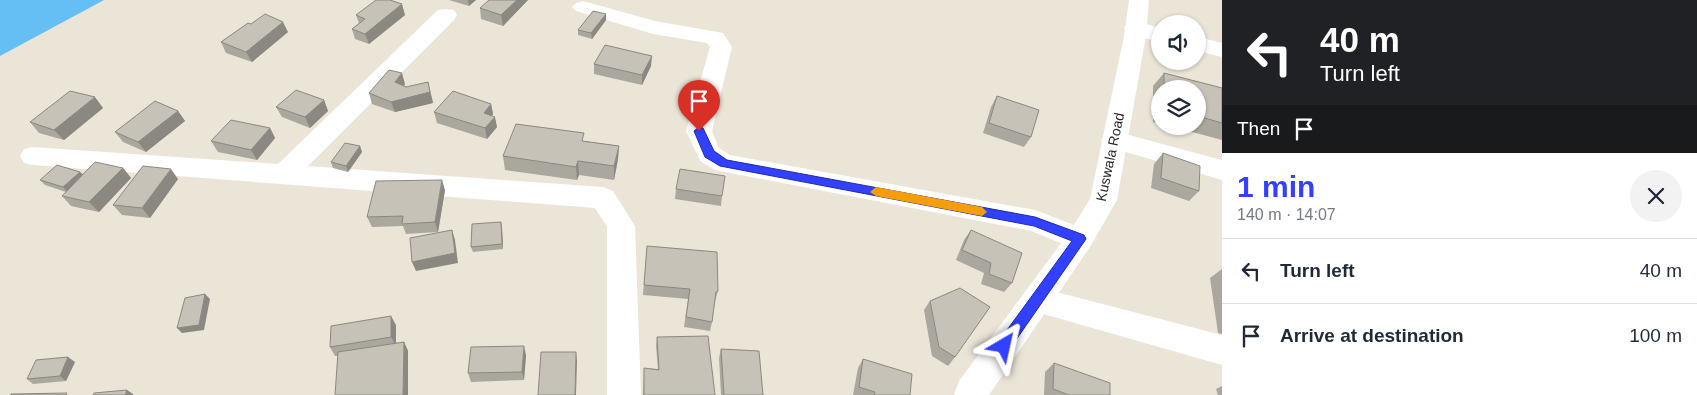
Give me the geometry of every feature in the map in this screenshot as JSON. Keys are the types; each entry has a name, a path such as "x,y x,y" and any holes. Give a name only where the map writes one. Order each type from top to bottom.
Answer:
{"street":[{"name":"Kuswala Road","path":"971,395 971,392 1080,239 1103,200 1114,140 1148,32 1139,0"},
{"path":"583,7 653,26 715,38 721,47 699,131 709,154 724,163 1035,222 1080,239"},
{"path":"283,175 446,15"},
{"path":"1206,46 1222,50"},
{"path":"1114,140 1222,170"},
{"path":"33,156 603,198 621,226 624,395"},
{"path":"1037,300 1222,350"}],"water":[{"path":"0,0 104,0 0,56"}],"building":[{"path":"376,0 390,0 402,4 365,34 352,29 365,19 356,15"},
{"path":"489,0 517,0 501,15 480,8"},
{"path":"593,11 606,14 591,33 578,30"},
{"path":"265,14 283,22 246,52 221,42 248,23 251,24"},
{"path":"605,45 652,56 642,75 594,64"},
{"path":"389,70 402,73 395,82 406,87 428,82 430,92 391,102 369,93"},
{"path":"1164,73 1191,80 1164,80"},
{"path":"1206,84 1222,88 1222,123 1206,118"},
{"path":"296,90 324,100 305,117 276,107"},
{"path":"70,91 95,97 54,130 30,122"},
{"path":"453,91 491,104 484,113 495,117 485,128 434,112"},
{"path":"997,96 1039,110 1031,137 989,123"},
{"path":"155,101 178,111 138,142 115,132"},
{"path":"231,120 270,128 251,150 211,141"},
{"path":"516,124 584,133 582,141 619,146 614,166 578,161 576,167 503,156"},
{"path":"345,143 360,146 346,166 331,162"},
{"path":"1163,153 1200,166 1199,191 1161,178"},
{"path":"95,162 123,168 89,202 62,196"},
{"path":"57,165 80,172 63,187 40,180"},
{"path":"143,166 171,169 142,208 113,205"},
{"path":"680,169 725,176 722,196 676,189"},
{"path":"442,180 435,222 402,224 403,216 367,217 376,181"},
{"path":"501,222 502,244 471,247 472,224"},
{"path":"452,230 455,253 412,262 410,238"},
{"path":"971,230 1022,253 1012,283 989,274 991,263 962,250"},
{"path":"647,246 717,252 718,291 716,292 712,322 686,317 690,289 644,285"},
{"path":"960,288 990,307 955,357 939,347 930,301"},
{"path":"205,294 199,325 177,328 185,298"},
{"path":"391,316 391,337 330,347 331,326"},
{"path":"708,336 715,395 644,395 644,368 659,370 657,337"},
{"path":"404,342 403,395 335,395 338,352"},
{"path":"524,346 522,372 468,373 471,347"},
{"path":"721,349 759,351 763,395 724,395"},
{"path":"541,352 576,352 575,395 538,395"},
{"path":"68,357 60,376 27,379 36,360"},
{"path":"863,359 912,374 910,395 874,395 875,392 859,387"},
{"path":"1054,363 1110,383 1110,395 1069,395 1053,389"},
{"path":"127,390 125,395 93,395 94,393"},
{"path":"67,393 66,395 10,395 11,394"}],"slow traffic":[{"path":"876,192 982,212"}],"route":[{"path":"699,131 709,154 724,163 1035,222 1080,239 1004,346"}]}
